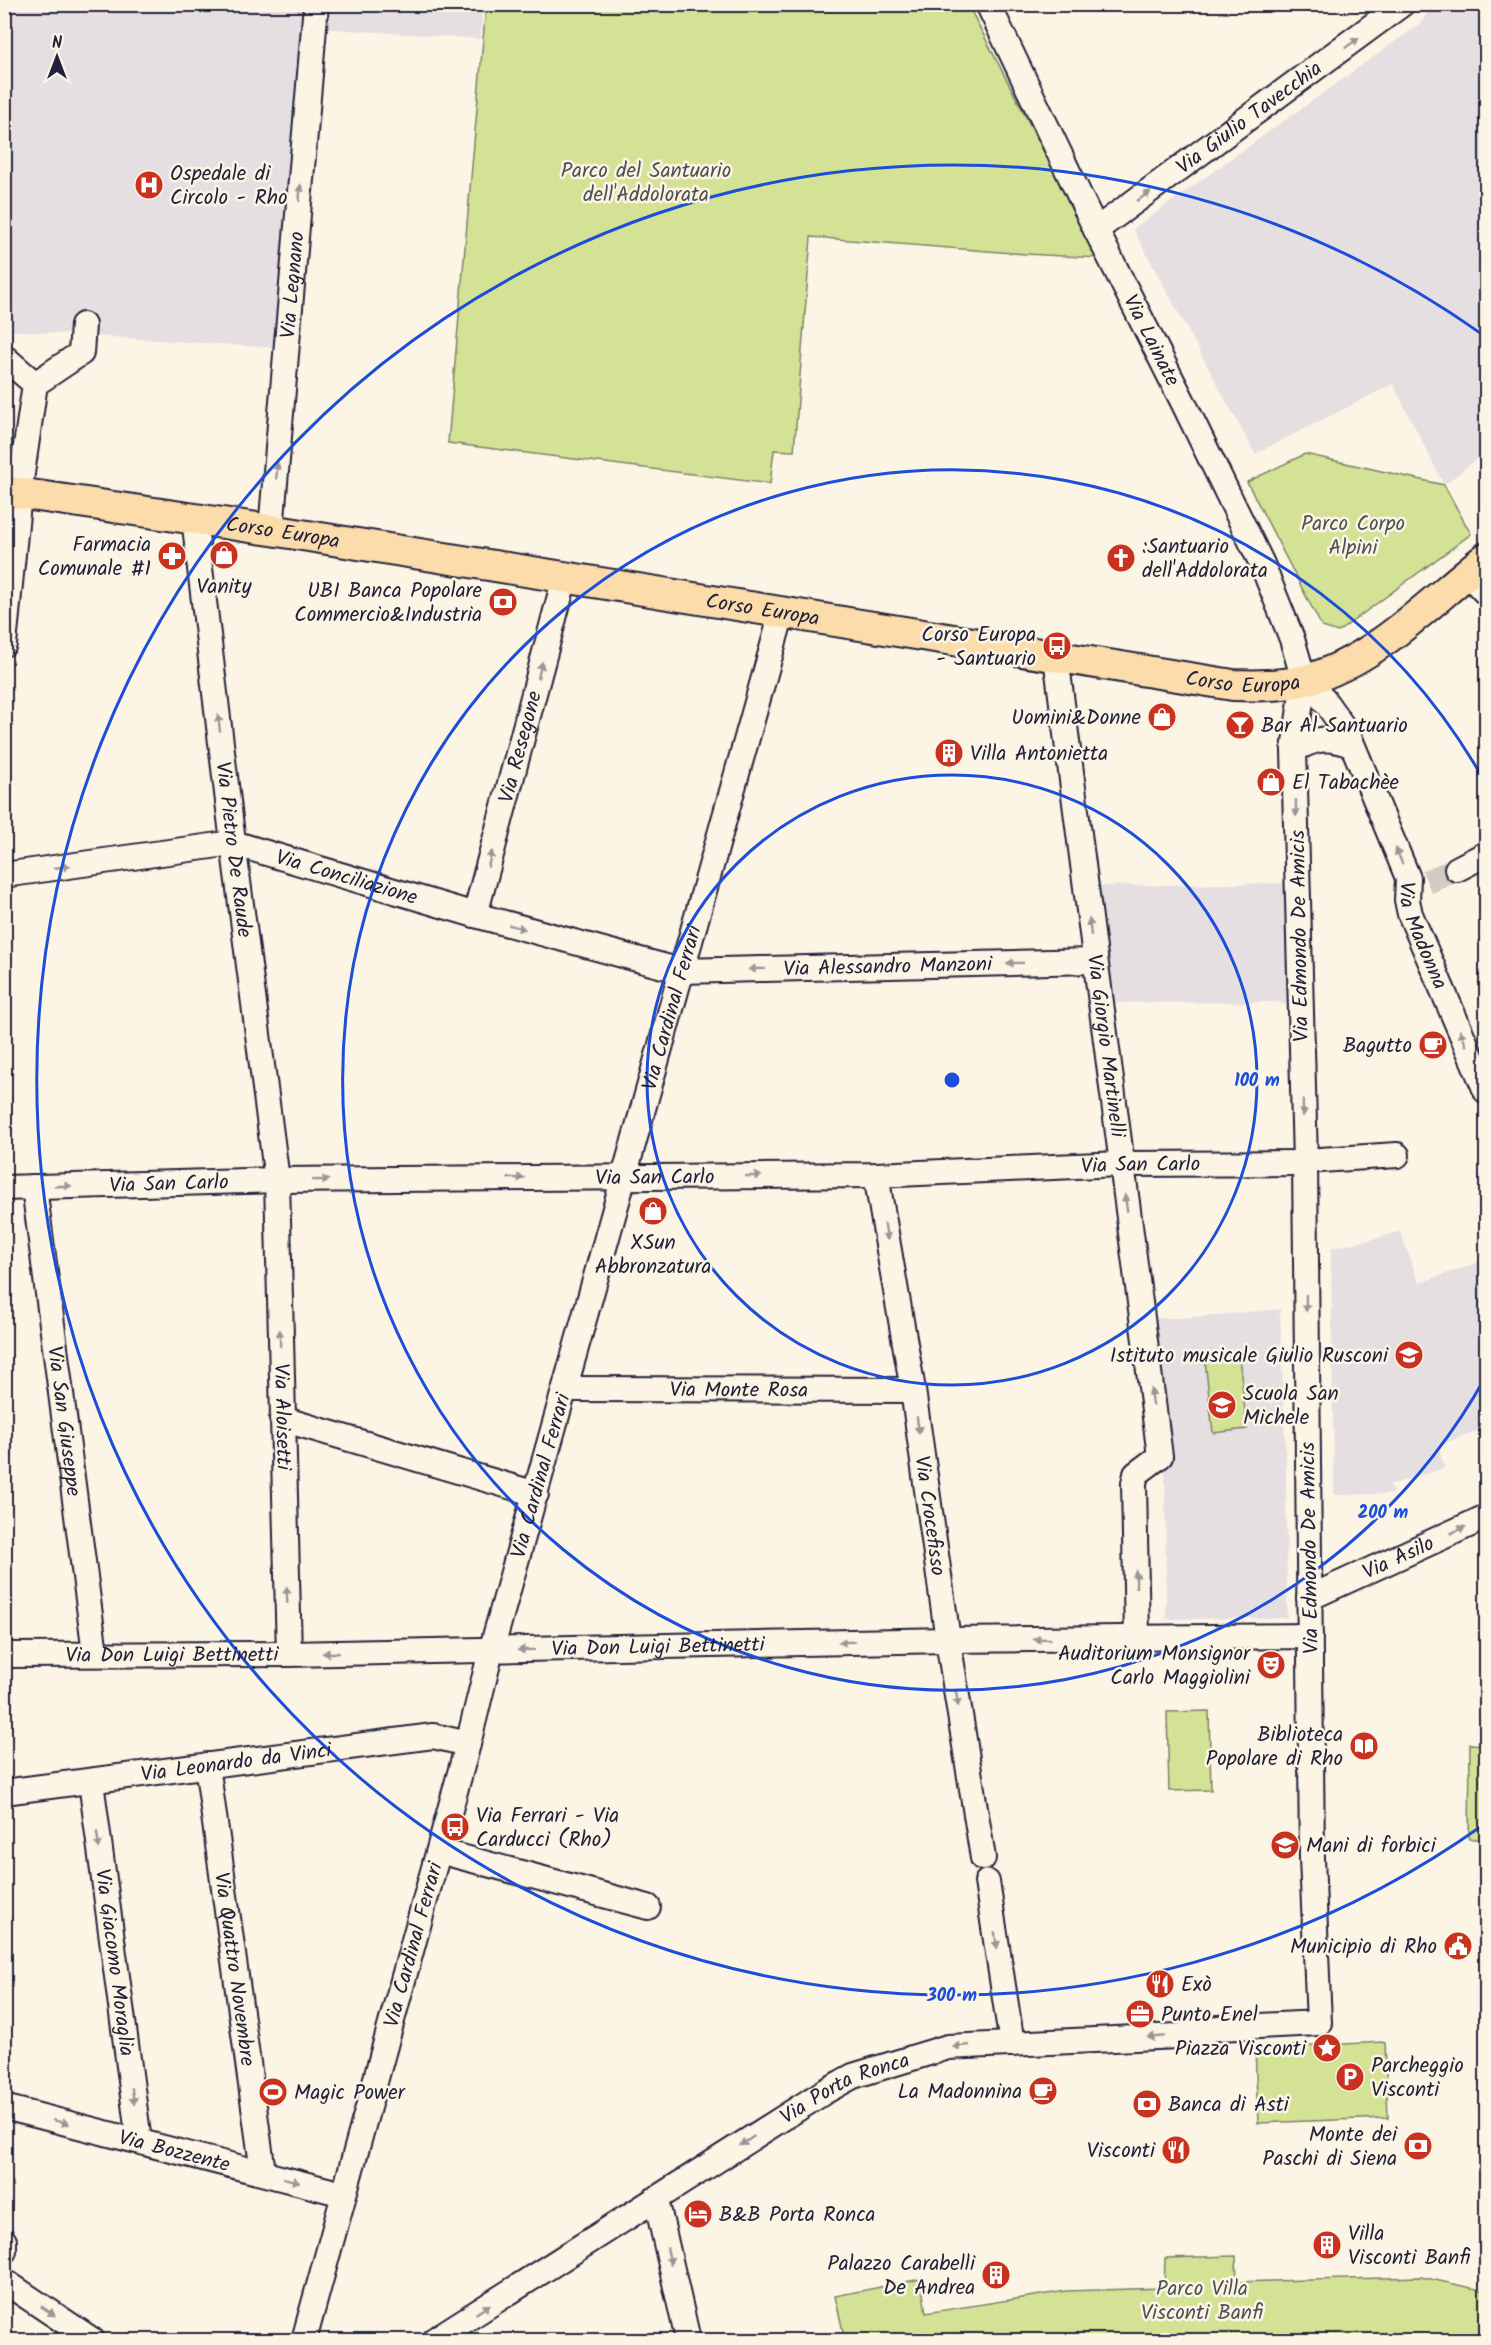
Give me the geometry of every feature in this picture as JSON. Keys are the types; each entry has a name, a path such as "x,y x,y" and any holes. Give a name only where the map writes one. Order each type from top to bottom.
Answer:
{"main road":[{"name":"Corso Europa","path":"12,492 271,530 1233,685 1256,686 1304,680 1349,664 1480,575"}],"street":[{"name":"Via Legnano","path":"271,530 316,4"},
{"name":"Via Lainate","path":"988,4 1096,230 1262,564 1293,639 1304,680"},
{"name":"Via Giulio Tavecchia","path":"1096,230 1385,9"},
{"path":"4,644 12,492 34,384 81,353 83,325"},
{"path":"4,357 34,384"},
{"name":"Via Pietro De Raude","path":"194,518 277,1180"},
{"name":"Via Resegone","path":"475,915 565,578"},
{"name":"Via Cardinal Ferrari","path":"304,2340 439,1851 491,1651 782,613"},
{"name":"Via Giorgio Martinelli","path":"1056,657 1120,1164 1160,1456 1136,1474 1134,1483 1137,1638"},
{"name":"Via Madonna","path":"1304,680 1324,699 1340,721 1408,878 1418,886 1407,900 1410,914 1486,1091"},
{"name":"Via Edmondo De Amicis","path":"1304,680 1294,750 1305,1162 1312,1858 1319,2023"},
{"path":"1294,750 1321,738 1336,738 1351,745"},
{"name":"Via Conciliazione","path":"4,875 233,843 475,915 681,971"},
{"path":"1457,869 1486,854"},
{"name":"Via Alessandro Manzoni","path":"681,971 1094,961"},
{"name":"Via San Carlo","path":"4,1188 277,1180 876,1174 1120,1164 1305,1162 1397,1155"},
{"name":"Via Crocefisso","path":"876,1174 913,1390 948,1640 983,1858"},
{"name":"Via Aloisetti","path":"277,1180 289,1654"},
{"name":"Via San Giuseppe","path":"34,1187 94,1653"},
{"name":"Via Monte Rosa","path":"565,1389 913,1390"},
{"path":"282,1419 536,1494"},
{"name":"Via Asilo","path":"1309,1598 1486,1517"},
{"name":"Via Don Luigi Bettinetti","path":"4,1655 289,1654 948,1640 1310,1636"},
{"name":"Via Leonardo da Vinci","path":"4,1792 433,1736 468,1744"},
{"name":"Via Quattro Novembre","path":"207,1765 262,2172"},
{"name":"Via Giacomo Moraglia","path":"90,1782 139,2142"},
{"path":"439,1851 648,1907"},
{"path":"987,1882 1012,2043"},
{"name":"Via Porta Ronca","path":"434,2340 824,2092 853,2076 948,2047 1178,2036 1218,2028 1319,2023"},
{"name":"Via Bozzente","path":"4,2108 343,2194"},
{"path":"656,2199 688,2340"},
{"path":"4,2241 4,2251"},
{"path":"4,2281 92,2340"}],"shaded area":[{"path":"1433,4 1486,5 1486,476 1477,459 1444,485 1393,384 1255,454 1133,229 1421,23"},
{"name":"Ospedale di Circolo - Rho","path":"4,5 483,5 480,39 305,27 279,348 5,330"},
{"path":"1289,883 1291,1005 1276,1002 1114,1003 1095,886"},
{"name":"Istituto musicale Giulio Rusconi","path":"1400,1231 1419,1283 1486,1260 1486,1427 1438,1446 1445,1468 1390,1485 1393,1494 1334,1495 1331,1248"},
{"name":"Scuola San Michele","path":"1280,1309 1286,1467 1287,1618 1166,1619 1165,1468 1152,1318 1182,1318"}],"green space":[{"name":"Parco del Santuario dell'Addolorata","path":"486,5 968,5 1099,258 811,237 794,451 774,450 770,484 448,443"},
{"name":"Parco Corpo Alpini","path":"1305,454 1444,485 1471,534 1338,632 1322,627 1247,482"},
{"path":"1239,1356 1247,1429 1213,1433 1205,1360"},
{"path":"1209,1711 1211,1790 1169,1791 1167,1712"},
{"path":"1470,1744 1486,1745 1486,1839 1469,1839"},
{"path":"1385,2042 1388,2118 1258,2123 1255,2048"},
{"name":"Parco Villa Visconti Banfi","path":"1236,2256 1237,2282 1421,2277 1486,2291 1486,2340 845,2340 835,2296 921,2279 926,2313 1066,2291 1164,2288 1165,2258"}],"tunnel":[{"path":"1427,882 1457,869"}],"place":[{"name":"Ospedale di Circolo - Rho","path":"149,185"},
{"name":"Vanity","path":"224,555"},
{"name":"Farmacia Comunale #1","path":"172,556"},
{"name":":Santuario dell'Addolorata","path":"1121,558"},
{"name":"UBI Banca Popolare Commercio&Industria","path":"503,602"},
{"name":"Corso Europa - Santuario","path":"1057,646"},
{"name":"Uomini&Donne","path":"1162,717"},
{"name":"Bar Al Santuario","path":"1240,725"},
{"name":"Villa Antonietta","path":"949,753"},
{"name":"El Tabachèe","path":"1271,782"},
{"name":"Bagutto","path":"1433,1045"},
{"name":"XSun Abbronzatura","path":"653,1211"},
{"name":"Istituto musicale Giulio Rusconi","path":"1409,1355"},
{"name":"Scuola San Michele","path":"1222,1405"},
{"name":"Auditorium Monsignor Carlo Maggiolini","path":"1271,1665"},
{"name":"Biblioteca Popolare di Rho","path":"1364,1746"},
{"name":"Via Ferrari - Via Carducci (Rho)","path":"455,1827"},
{"name":"Mani di forbici","path":"1285,1845"},
{"name":"Municipio di Rho","path":"1458,1946"},
{"name":"Exò","path":"1160,1984"},
{"name":"Punto Enel","path":"1140,2014"},
{"name":"Piazza Visconti","path":"1327,2048"},
{"name":"Parcheggio Visconti","path":"1350,2077"},
{"name":"La Madonnina","path":"1043,2091"},
{"name":"Magic Power","path":"273,2092"},
{"name":"Banca di Asti","path":"1147,2104"},
{"name":"Monte dei Paschi di Siena","path":"1418,2146"},
{"name":"Visconti","path":"1176,2150"},
{"name":"B&B Porta Ronca","path":"698,2214"},
{"name":"Villa Visconti Banfi","path":"1327,2245"},
{"name":"Palazzo Carabelli De Andrea","path":"996,2275"}]}
